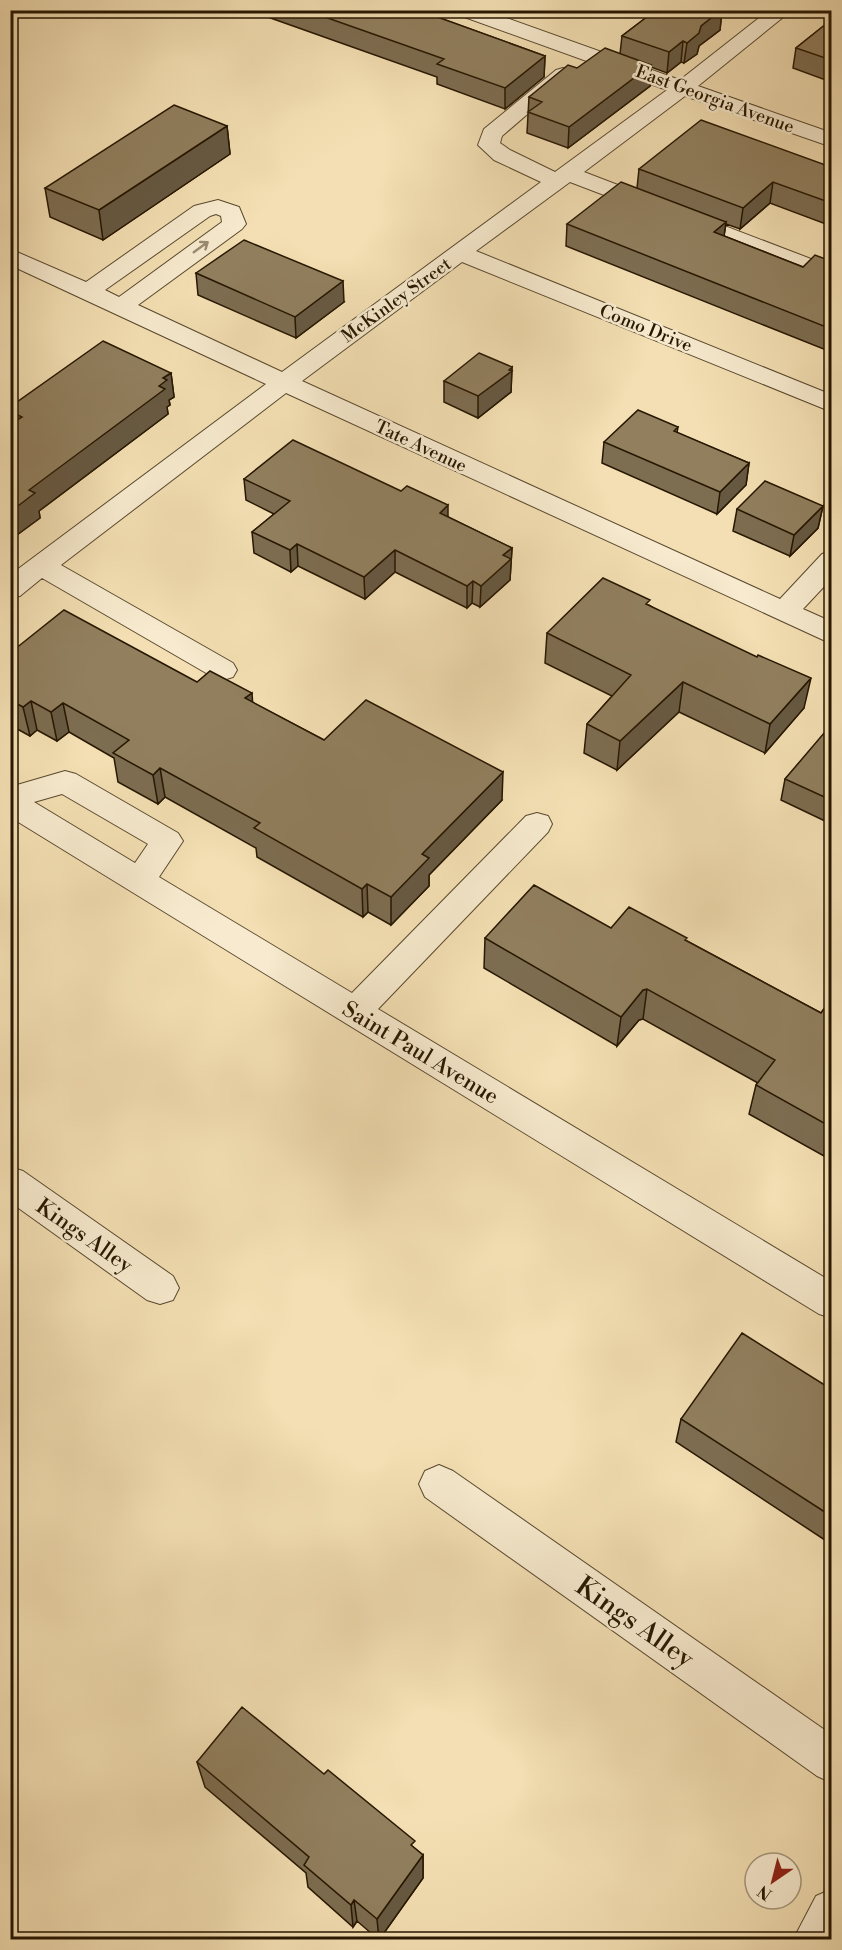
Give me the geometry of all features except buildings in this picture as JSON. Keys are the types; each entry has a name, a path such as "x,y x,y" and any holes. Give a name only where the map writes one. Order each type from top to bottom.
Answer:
{"street":[{"name":"East Georgia Avenue","path":"463,10 831,141"},
{"name":"McKinley Street","path":"10,589 283,383 684,87 782,10"},
{"path":"588,54 492,134 489,145 502,155 831,274"},
{"path":"87,292 202,211 218,207 231,212 234,224 120,307"},
{"name":"Como Drive","path":"460,253 831,404"},
{"name":"Tate Avenue","path":"10,256 831,634"},
{"path":"131,261 165,274"},
{"path":"784,612 831,560"},
{"path":"42,566 223,670"},
{"path":"10,800 65,782 167,841 140,880"},
{"name":"Saint Paul Avenue","path":"10,800 831,1302"},
{"path":"355,1012 537,824"},
{"name":"Kings Alley","path":"10,1182 160,1288"},
{"name":"Kings Alley","path":"439,1484 831,1761"},
{"path":"816,1940 831,1912"}]}
